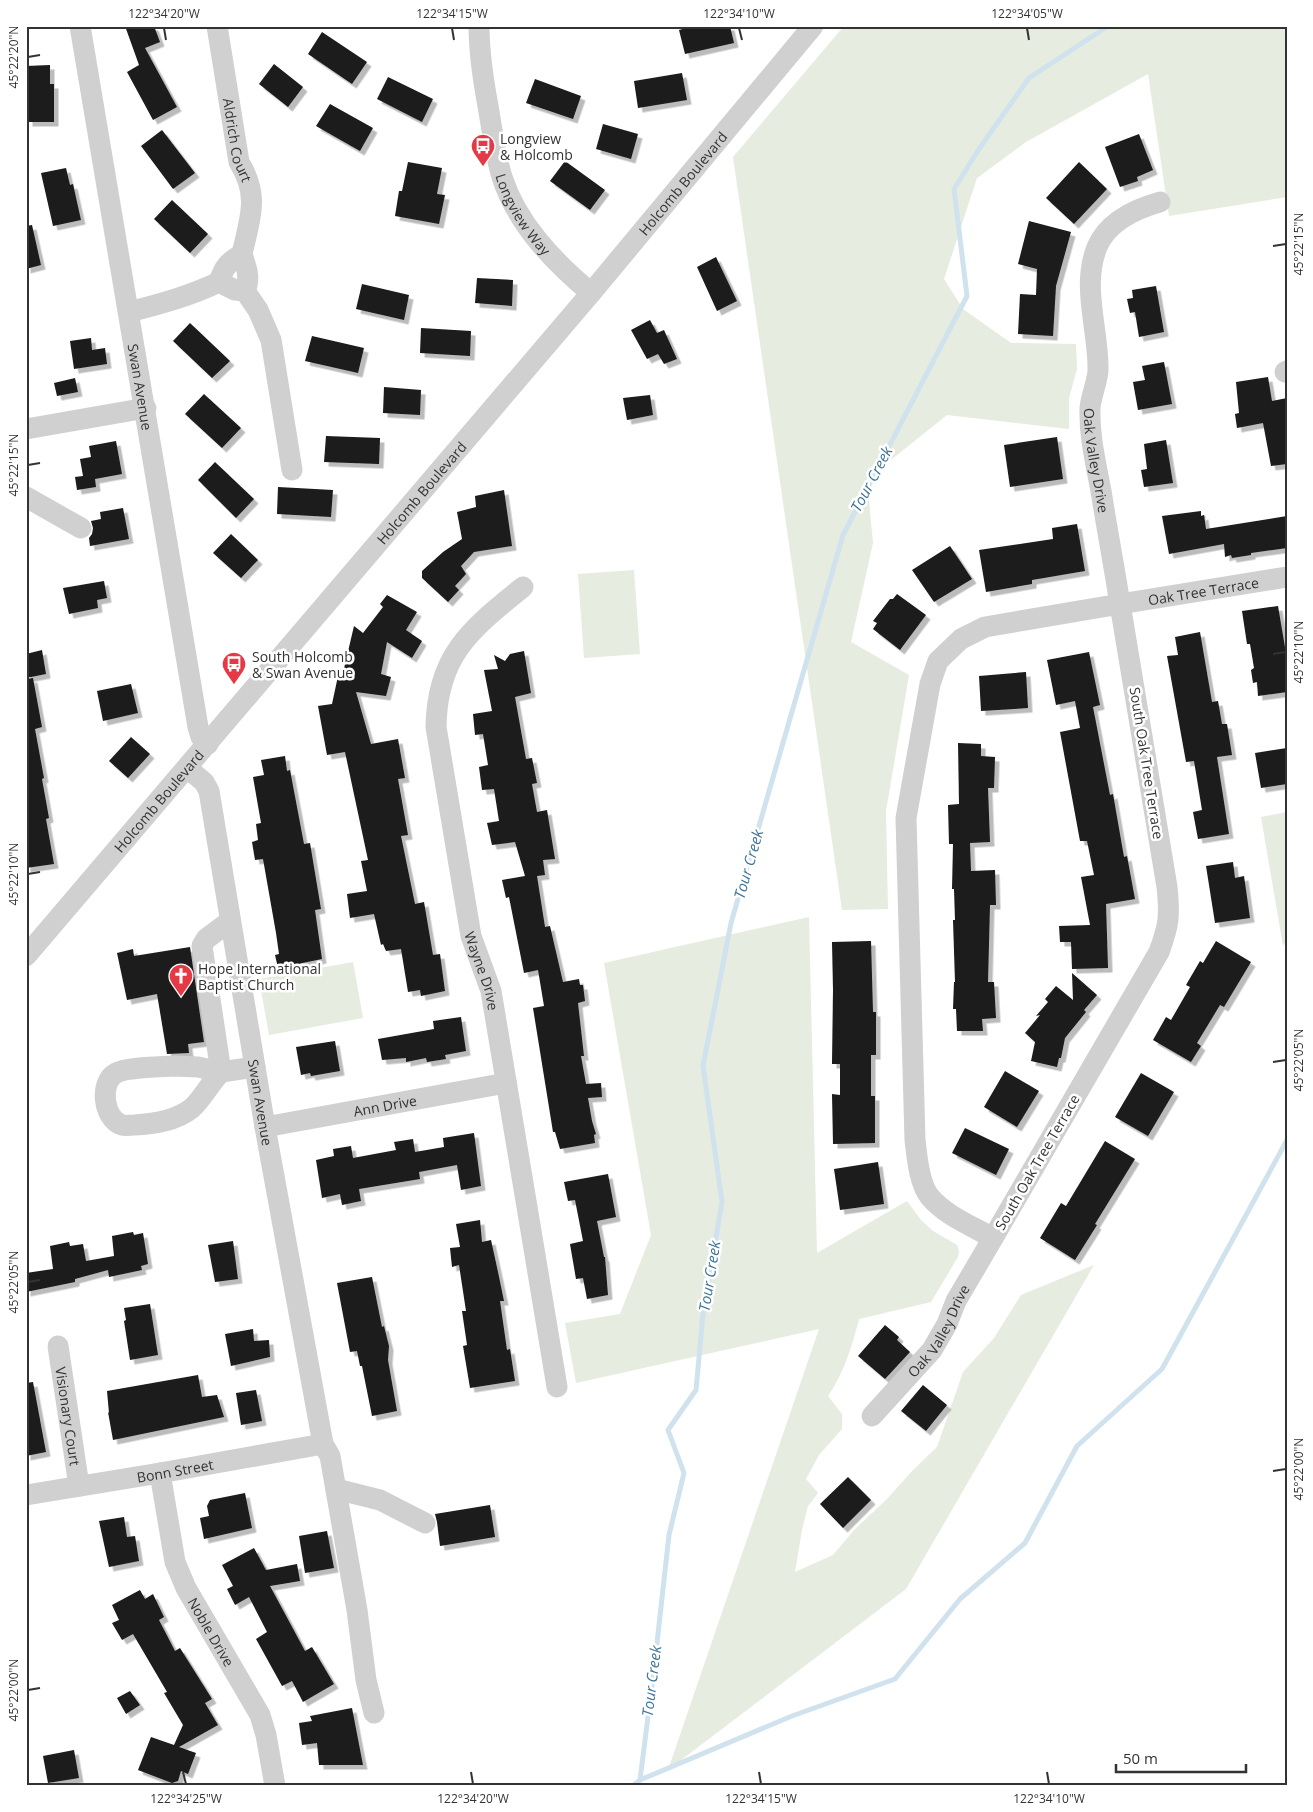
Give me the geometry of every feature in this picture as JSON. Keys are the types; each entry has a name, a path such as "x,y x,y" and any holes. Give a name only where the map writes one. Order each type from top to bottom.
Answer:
{"street":[{"name":"Swan Avenue","path":"80,26 146,408 198,727 201,737 208,744"},
{"name":"Aldrich Court","path":"217,26 239,162 248,176 252,197 251,216 242,254 249,282 245,291"},
{"name":"Longview Way","path":"479,26 482,70 492,134 501,175 508,193 522,221 534,236 591,293"},
{"name":"Holcomb Boulevard","path":"26,956 591,293 814,26"},
{"name":"Oak Valley Drive","path":"1120,604 1091,437 1090,406 1098,372 1091,271 1098,246 1109,229 1124,216 1160,202"},
{"path":"129,312 170,302 219,282 223,271 231,260 242,254"},
{"path":"219,282 235,290 245,291 258,310 272,340 292,470"},
{"path":"26,429 146,408"},
{"path":"26,497 81,528"},
{"name":"Oak Tree Terrace","path":"1120,604 1287,577"},
{"name":"Wayne Drive","path":"523,587 482,620 457,650 446,672 436,705 436,727 471,936 491,991 557,1387"},
{"name":"South Oak Tree Terrace","path":"1120,604 1167,888 1170,912 1168,929 1159,952 993,1238 948,1213 929,1196 920,1172 915,1140 906,818 930,684 938,661 961,639 985,627 1120,604"},
{"name":"Swan Avenue","path":"187,768 204,782 209,791 265,1127 323,1444 330,1456 357,1610 366,1680 374,1713"},
{"path":"221,1072 202,946 206,939 230,921"},
{"path":"221,1072 211,1082 193,1107 176,1118 148,1124 122,1125 114,1119 108,1110 106,1090 111,1078 116,1073 174,1066 198,1067 221,1072 255,1067"},
{"name":"Ann Drive","path":"265,1127 506,1084"},
{"name":"Oak Valley Drive","path":"872,1416 932,1350 947,1324 956,1301 993,1238"},
{"name":"Visionary Court","path":"58,1346 79,1486"},
{"name":"Bonn Street","path":"26,1494 160,1473 323,1444"},
{"name":"Noble Drive","path":"160,1473 175,1562 186,1588 260,1715 266,1735 275,1786"},
{"path":"336,1489 380,1500 425,1523"}],"shaded area":[{"path":"844,26 1287,26 1287,197 1169,216 1148,74 1026,142 977,178 944,279 963,309 1011,343 1076,344 1077,369 1069,398 1069,429 947,415 867,479 873,543 851,642 909,675 886,811 888,909 842,910 733,157"},
{"path":"634,570 640,654 584,658 578,574"},
{"path":"1287,812 1287,939 1283,946 1261,817"},
{"path":"809,917 817,1253 907,1201 921,1220 933,1231 957,1245 959,1251 958,1257 931,1302 859,1319 843,1369 828,1396 842,1414 842,1429 819,1455 806,1479 818,1493 808,1506 795,1572 833,1555 855,1529 937,1447 963,1372 994,1338 1021,1295 1094,1265 906,1589 668,1770 819,1329 576,1383 565,1323 620,1314 651,1235 604,963"},
{"path":"353,962 363,1018 269,1035 259,979"}],"building":[{"path":"125,26 154,26 160,42 145,48 177,107 153,120 127,72 139,65"},
{"path":"693,26 730,26 734,43 685,54 679,30"},
{"path":"322,32 367,62 352,84 308,54"},
{"path":"274,64 303,87 288,107 259,84"},
{"path":"50,65 50,84 54,84 54,122 28,122 26,66"},
{"path":"682,73 687,100 638,108 634,81"},
{"path":"388,77 433,99 422,122 377,99"},
{"path":"535,79 581,96 573,119 526,103"},
{"path":"330,104 373,128 360,151 316,126"},
{"path":"603,124 638,134 631,159 596,149"},
{"path":"162,130 195,173 173,189 141,146"},
{"path":"1139,134 1153,170 1137,177 1138,181 1120,187 1105,147"},
{"path":"565,161 605,190 590,210 550,181"},
{"path":"408,162 442,168 437,194 445,195 439,224 395,216 399,191 402,191"},
{"path":"1079,162 1107,189 1074,224 1046,198"},
{"path":"66,168 70,185 73,184 81,220 53,226 41,173"},
{"path":"172,200 208,234 190,253 154,219"},
{"path":"1029,221 1071,232 1056,286 1053,336 1018,334 1020,294 1036,295 1037,269 1018,264"},
{"path":"32,225 41,265 26,269 26,226"},
{"path":"716,257 737,301 717,311 697,267"},
{"path":"477,278 513,280 512,306 475,303"},
{"path":"362,284 409,295 404,320 356,309"},
{"path":"1156,286 1164,332 1139,337 1135,312 1130,313 1127,299 1133,298 1132,290"},
{"path":"650,320 657,333 664,330 677,359 664,364 658,354 647,359 631,330"},
{"path":"190,323 230,361 212,378 173,341"},
{"path":"421,328 471,331 470,356 420,353"},
{"path":"312,336 364,348 358,373 305,361"},
{"path":"91,338 92,350 105,348 107,364 74,369 70,341"},
{"path":"1164,362 1172,404 1138,410 1133,382 1145,380 1142,366"},
{"path":"1268,377 1272,401 1287,398 1287,464 1271,466 1263,423 1237,428 1235,414 1239,413 1236,382"},
{"path":"75,378 78,392 57,396 54,383"},
{"path":"384,387 421,390 420,415 383,413"},
{"path":"204,394 241,428 222,448 185,414"},
{"path":"650,395 653,415 627,420 623,398"},
{"path":"326,436 380,438 379,464 324,462"},
{"path":"1057,437 1063,479 1010,487 1004,445"},
{"path":"1166,440 1173,483 1144,487 1141,470 1147,469 1144,444"},
{"path":"116,441 122,474 95,479 96,487 77,490 75,477 83,476 80,459 91,457 89,446"},
{"path":"215,462 254,499 236,518 198,480"},
{"path":"278,487 333,490 331,517 277,514"},
{"path":"504,490 512,546 474,552 461,566 466,574 455,586 459,590 448,602 422,578 422,571 443,552 462,539 457,512 476,507 475,496"},
{"path":"123,508 129,539 90,546 89,538 93,528 91,521 101,519 100,512"},
{"path":"1201,511 1201,516 1204,515 1206,529 1287,516 1287,548 1251,553 1251,555 1232,558 1231,555 1225,557 1224,544 1169,554 1162,516"},
{"path":"1077,524 1085,571 1032,580 1032,584 986,592 979,550 1053,539 1052,528"},
{"path":"231,534 258,560 241,578 213,553"},
{"path":"950,546 972,579 934,602 912,570"},
{"path":"104,581 107,598 97,600 98,608 69,614 63,588"},
{"path":"897,594 926,615 900,650 873,629 877,623 873,621 890,599 893,599"},
{"path":"387,595 417,612 406,630 422,641 412,658 387,642 381,674 391,677 386,696 356,692 371,744 398,739 405,778 398,779 408,835 401,836 415,904 424,902 433,955 440,954 445,991 421,996 420,990 408,992 401,949 386,951 383,944 381,945 374,914 350,918 347,894 367,891 361,861 368,860 345,752 327,755 318,706 332,704 338,676 342,677 354,626 363,633 383,607 380,604"},
{"path":"1278,606 1287,659 1287,692 1258,696 1257,682 1253,683 1251,670 1254,668 1250,644 1247,644 1242,611"},
{"path":"1200,632 1212,702 1218,701 1222,724 1227,724 1232,755 1217,757 1229,834 1198,839 1193,812 1202,810 1194,761 1186,762 1167,656 1178,655 1175,637"},
{"path":"42,650 46,674 26,678 26,654"},
{"path":"524,651 531,693 515,697 526,759 532,758 537,783 532,784 537,812 547,810 555,859 543,860 545,875 537,876 545,927 550,926 563,982 579,979 580,985 583,985 585,1001 578,1003 584,1056 581,1056 586,1084 601,1083 602,1097 588,1098 596,1134 594,1135 595,1143 560,1149 555,1132 553,1132 533,1008 544,1006 538,970 524,973 509,897 506,898 502,880 525,876 515,842 492,845 487,823 499,821 494,789 482,790 479,767 488,765 483,734 475,735 473,714 492,711 484,670 498,669 494,655 505,661 510,654"},
{"path":"1089,652 1100,705 1093,707 1110,795 1113,794 1124,857 1127,856 1135,899 1106,904 1108,968 1072,969 1071,942 1060,942 1059,926 1090,925 1081,877 1094,875 1087,841 1080,841 1060,732 1080,728 1075,701 1056,705 1047,660"},
{"path":"1026,672 1028,708 981,711 979,676"},
{"path":"33,678 42,727 35,729 44,778 42,779 49,818 46,819 54,864 26,868 26,679"},
{"path":"131,684 138,713 103,721 97,691"},
{"path":"131,737 150,754 128,778 109,761"},
{"path":"958,743 981,744 981,756 995,757 994,788 988,788 990,842 970,843 971,871 995,870 996,905 990,905 988,982 994,982 996,1018 982,1019 983,1031 957,1031 956,1009 953,1009 955,982 953,920 955,920 954,889 952,889 953,844 949,844 948,805 959,804"},
{"path":"1287,748 1287,784 1261,788 1255,753"},
{"path":"285,756 287,771 290,770 304,844 310,843 321,909 315,910 322,959 278,968 275,955 279,954 263,859 255,860 252,842 258,840 256,824 261,823 253,777 264,775 261,760"},
{"path":"1233,862 1235,878 1244,876 1250,918 1215,923 1206,866"},
{"path":"871,941 873,1012 876,1012 876,1055 871,1055 871,1096 875,1096 875,1143 833,1144 832,1094 840,1095 840,1064 832,1064 832,942"},
{"path":"1216,941 1251,962 1224,1007 1220,1005 1197,1043 1201,1046 1191,1062 1153,1040 1166,1017 1171,1020 1190,987 1186,985 1200,961 1203,963"},
{"name":"Hope International Baptist Church","path":"190,947 204,1042 188,1044 189,1053 167,1054 157,994 127,1000 117,953 133,949 134,956"},
{"path":"1072,973 1097,995 1065,1038 1057,1067 1031,1061 1035,1042 1025,1033 1040,1015 1036,1016 1048,1002 1045,999 1056,986 1073,1000"},
{"path":"461,1017 466,1051 445,1055 446,1059 427,1062 426,1058 406,1062 406,1058 382,1060 378,1039 434,1029 433,1021"},
{"path":"335,1041 340,1071 311,1076 310,1073 301,1075 296,1047"},
{"path":"1005,1071 1039,1091 1017,1127 984,1107"},
{"path":"1141,1073 1174,1092 1148,1136 1115,1117"},
{"path":"965,1128 1009,1149 996,1175 952,1153"},
{"path":"474,1133 481,1186 461,1190 457,1165 419,1172 420,1179 359,1189 361,1201 342,1205 340,1194 322,1198 316,1160 334,1156 333,1149 351,1146 353,1158 396,1150 394,1142 413,1139 415,1152 444,1147 443,1138"},
{"path":"1105,1141 1135,1159 1075,1260 1040,1238 1061,1203 1066,1206"},
{"path":"878,1162 884,1204 840,1210 834,1169"},
{"path":"608,1174 616,1217 597,1221 605,1257 608,1295 587,1299 583,1278 576,1279 570,1244 583,1241 575,1200 568,1201 564,1182"},
{"path":"480,1220 482,1242 491,1240 498,1272 504,1301 500,1301 507,1350 510,1349 515,1381 470,1388 463,1346 467,1345 462,1311 466,1311 459,1265 452,1267 450,1248 460,1247 456,1224"},
{"path":"133,1232 134,1235 143,1233 148,1264 141,1266 142,1270 109,1277 108,1270 75,1279 75,1282 26,1292 26,1273 53,1269 50,1246 69,1242 70,1246 83,1244 86,1261 114,1256 112,1236"},
{"path":"233,1241 238,1279 215,1282 208,1245"},
{"path":"372,1277 382,1327 384,1326 389,1346 388,1360 397,1411 372,1416 357,1351 350,1352 337,1283"},
{"path":"150,1304 158,1355 130,1360 124,1308"},
{"path":"885,1325 899,1337 897,1340 910,1352 885,1379 858,1356"},
{"path":"253,1329 254,1341 269,1340 270,1357 231,1366 225,1334"},
{"path":"198,1375 202,1397 217,1395 224,1417 113,1440 108,1412 107,1391"},
{"path":"33,1382 46,1452 26,1456 26,1383"},
{"path":"923,1385 947,1405 926,1431 901,1411"},
{"path":"256,1390 262,1421 241,1425 236,1393"},
{"path":"848,1477 871,1500 843,1528 820,1504"},
{"path":"245,1493 252,1528 204,1539 200,1518 209,1516 207,1506 210,1500"},
{"path":"490,1505 495,1537 440,1546 435,1514"},
{"path":"124,1517 127,1537 135,1536 139,1561 109,1567 99,1521"},
{"path":"327,1531 334,1568 305,1573 299,1536"},
{"path":"254,1548 266,1570 297,1564 300,1581 270,1586 305,1651 312,1647 334,1684 303,1702 292,1681 282,1686 256,1639 267,1632 249,1597 235,1605 227,1589 233,1586 222,1565"},
{"path":"140,1590 145,1599 153,1594 164,1617 159,1620 175,1651 180,1648 212,1699 205,1703 218,1725 179,1747 196,1753 188,1774 181,1771 178,1781 172,1783 138,1770 151,1737 174,1745 183,1725 164,1693 167,1692 133,1634 122,1640 112,1623 119,1620 112,1605"},
{"path":"130,1691 140,1705 126,1714 117,1698"},
{"path":"352,1708 363,1765 319,1765 317,1743 302,1745 299,1723 312,1721 310,1716"},
{"path":"74,1750 79,1778 48,1783 43,1756"}],"waterway":[{"name":"Tour Creek","path":"633,1786 640,1780 669,1535 684,1473 668,1430 696,1390 703,1314 722,1202 703,1066 731,923 843,535 967,296 954,189 979,149 1029,78 1108,26"},
{"path":"640,1780 792,1716 895,1679 960,1599 1025,1543 1077,1446 1162,1369 1287,1140"}],"place":[{"name":"Longview & Holcomb","path":"483,167"},
{"name":"South Holcomb & Swan Avenue","path":"234,685"},
{"name":"Hope International Baptist Church","path":"181,997"}]}
